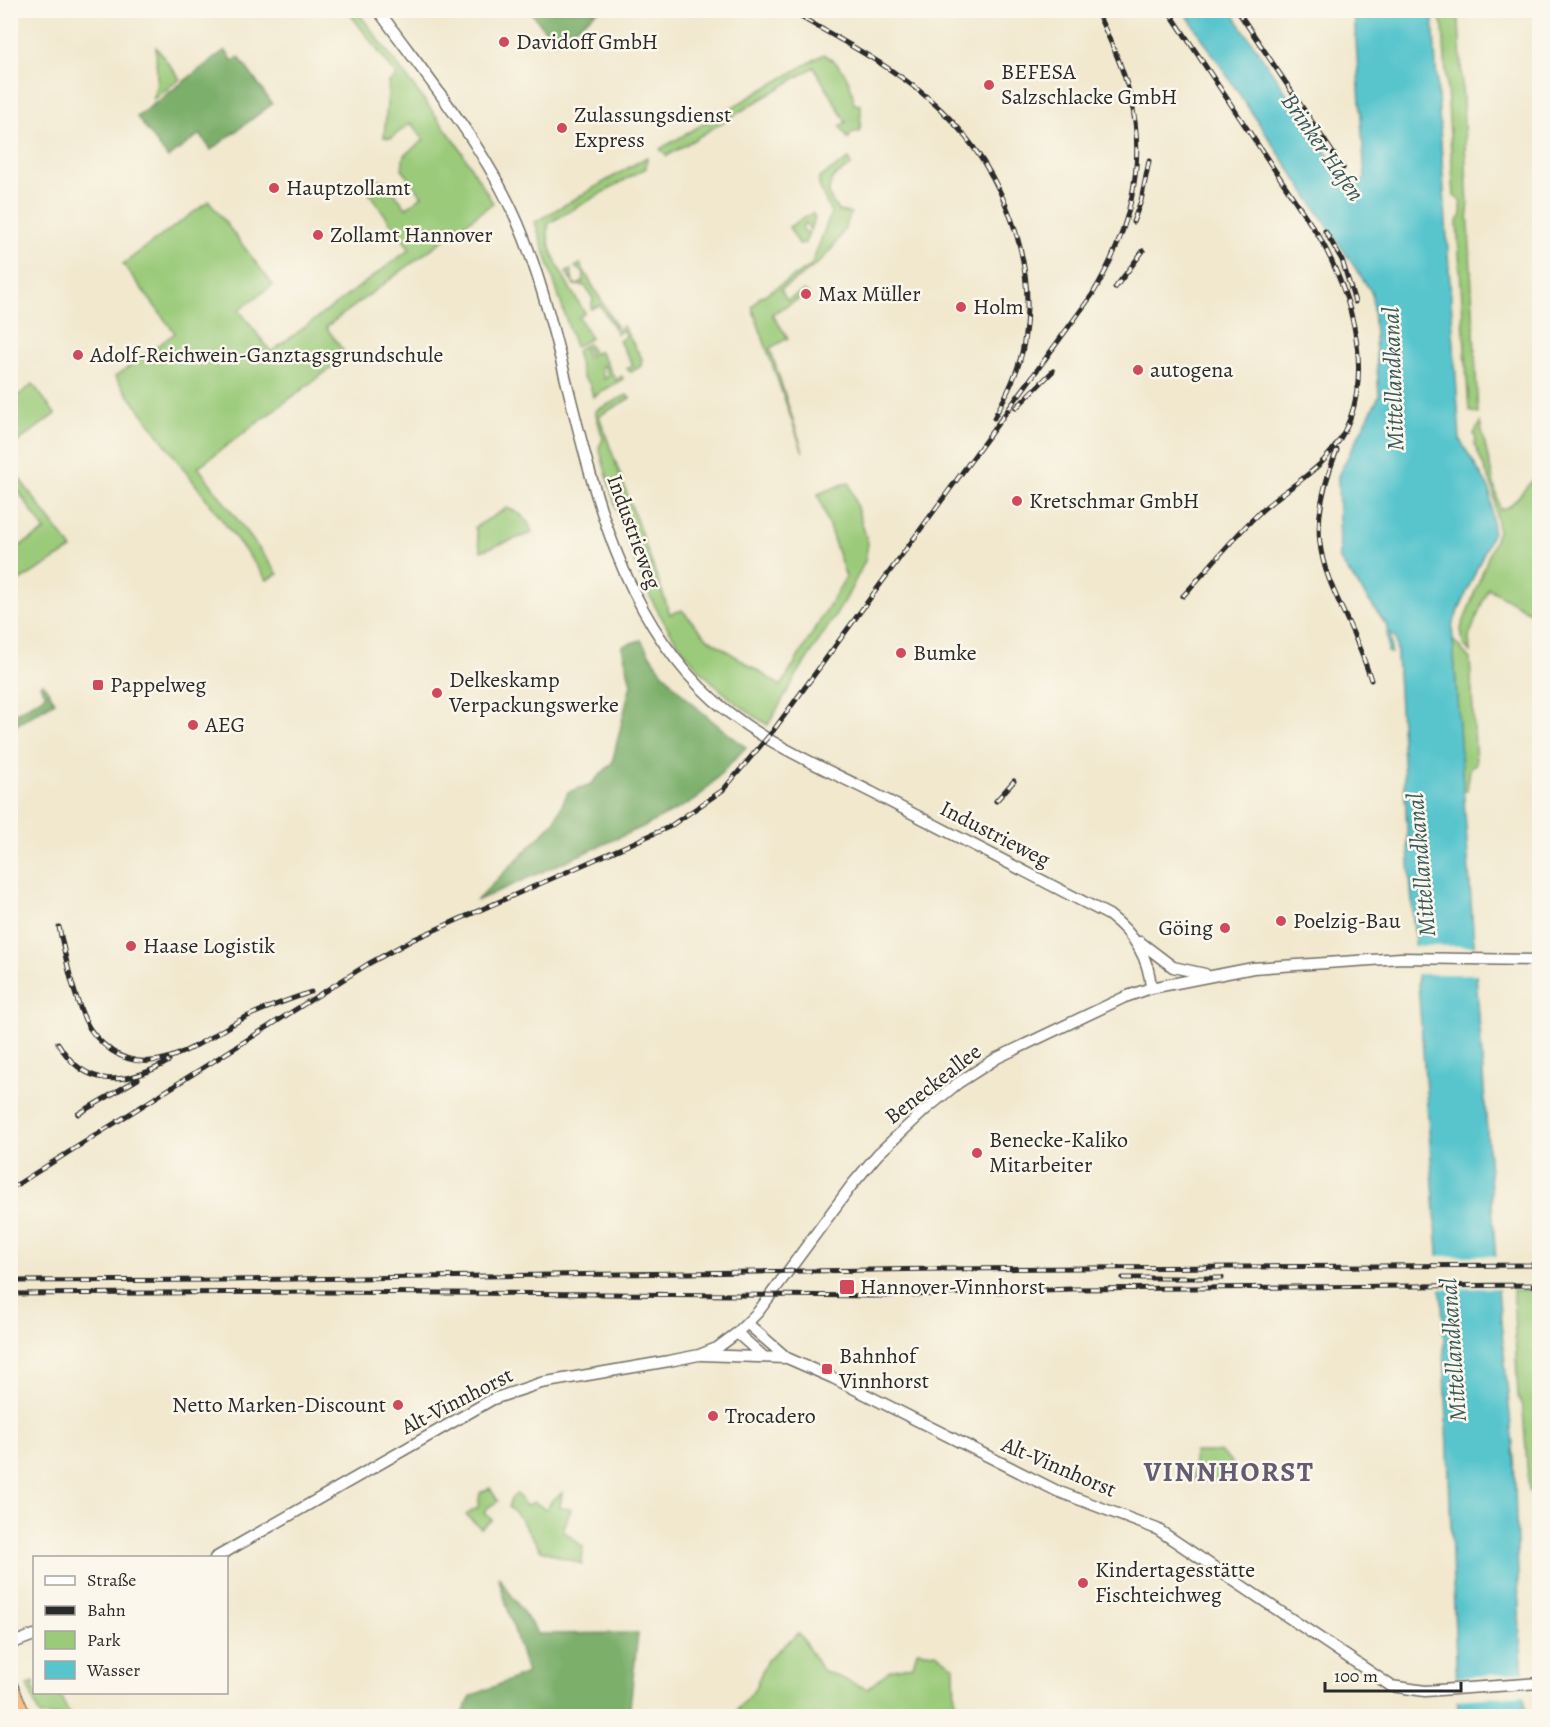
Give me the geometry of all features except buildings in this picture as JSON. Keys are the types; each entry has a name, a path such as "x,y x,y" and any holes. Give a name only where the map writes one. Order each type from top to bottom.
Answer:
{"highway":[{"path":"10,1686 23,1716"}],"street":[{"name":"Industrieweg","path":"378,10 470,136 514,213 533,262 612,541 633,591 671,654 708,695 766,740 1109,915 1131,935 1146,961 1151,988"},
{"name":"Beneckeallee","path":"1131,935 1173,967 1214,975"},
{"name":"Beneckeallee","path":"748,1324 851,1186 878,1155 926,1109 958,1083 997,1058 1090,1012 1151,988 1253,968 1400,958 1539,960"},
{"name":"Alt-Vinnhorst","path":"699,1355 748,1324 787,1358 1057,1491 1157,1529 1391,1686 1409,1691 1536,1683"},
{"path":"737,1333 765,1358"},
{"name":"Alt-Vinnhorst","path":"217,1556 493,1399 541,1383 699,1355 787,1358"},
{"path":"10,1644 33,1635"}],"green space":[{"path":"348,11 357,11 457,144 493,203 326,327 347,356 198,467 278,574 267,580 115,377 175,333 123,264 209,201 273,285 239,310 271,352 410,249 363,185 372,179 385,181 406,208 422,196 402,169 404,155 424,140 411,123 391,138 384,137 389,82 397,76"},
{"path":"530,11 598,11 555,43"},
{"path":"1437,11 1455,11 1459,21 1478,414 1469,411 1457,221 1462,216 1460,200 1454,196 1443,27"},
{"path":"156,47 180,79 153,99 157,82"},
{"path":"225,50 233,61 239,57 272,104 211,150 200,134 168,158 137,117"},
{"path":"824,54 842,69 849,82 854,104 861,105 860,132 853,132 848,139 840,126 846,122 814,67 667,156 660,149"},
{"path":"647,157 646,168 549,223 548,233 554,256 566,282 585,313 579,317 591,338 575,347 535,222"},
{"path":"849,159 851,166 832,178 828,194 838,211 851,213 846,226 824,258 781,289 787,300 803,291 808,294 772,314 788,338 770,348 803,452 752,307 759,298 811,266 831,213 819,185 819,178"},
{"path":"812,213 815,217 810,230 806,223 802,226 805,232 809,232 805,243 799,244 789,227"},
{"path":"580,264 616,326 614,328 600,305 591,309 593,299 585,286 574,285 566,272 571,270 573,283 578,285 583,282 584,273 575,267"},
{"path":"623,326 642,359 641,366 631,372 627,369 633,365 619,341 626,336 623,330 617,334 615,330"},
{"path":"588,343 594,354 599,351 607,364 601,367 604,379 609,376 605,368 608,366 616,380 622,376 623,379 593,397 590,384 583,378 576,351 583,346 587,357 590,356 585,345"},
{"path":"33,384 55,414 11,447 11,401"},
{"path":"627,395 630,398 599,416 670,614 682,610 707,638 781,686 846,577 818,494 849,482 868,543 865,561 846,599 798,673 768,725 730,698 700,669 675,638 654,605 638,569 623,531 599,447 603,439 595,411"},
{"path":"1480,423 1500,510 1510,506 1539,473 1540,618 1488,588 1469,637 1470,652 1463,644 1461,628 1498,531 1493,488 1474,444 1476,439 1474,434"},
{"path":"10,466 72,549 11,586 11,551 45,531 13,483 11,484"},
{"path":"507,508 523,517 532,533 481,551 475,527"},
{"path":"641,640 674,685 702,712 746,747 697,799 647,825 476,901 554,822 568,792 591,784 612,763 631,684 622,646"},
{"path":"1453,640 1470,659 1476,763 1470,769 1467,791 1463,791"},
{"path":"43,683 55,702 11,728 11,716 46,695 40,685"},
{"path":"1513,1290 1539,1290 1539,1494 1529,1492 1523,1409 1518,1396"},
{"path":"1194,1452 1220,1452 1232,1462 1232,1481 1194,1481"},
{"path":"490,1488 498,1501 486,1509 484,1513 492,1520 481,1528 466,1515 478,1507 480,1493"},
{"path":"562,1493 560,1508 571,1509 563,1530 583,1547 582,1564 541,1550 517,1514 508,1507 511,1498 517,1494 526,1506 534,1502 546,1509 553,1499"},
{"path":"498,1576 538,1634 638,1633 629,1716 462,1716 471,1696 527,1673"},
{"path":"799,1633 822,1670 867,1689 890,1670 913,1665 917,1651 936,1653 954,1667 955,1716 732,1716 754,1690 767,1660"},
{"path":"33,1682 33,1694 59,1694 70,1716 40,1716 27,1685"}],"water":[{"name":"Mittellandkanal","path":"1184,11 1231,11 1346,182 1356,186 1365,179 1354,11 1429,11 1433,19 1460,440 1490,490 1493,531 1452,626 1498,1291 1514,1457 1520,1636 1526,1716 1458,1716 1443,1319 1409,863 1396,639 1391,633 1391,653 1388,652 1387,626 1340,560 1338,476 1379,396 1372,293"}],"pier":[{"path":"1413,946 1478,946 1480,974 1415,974"},
{"path":"1435,1256 1499,1256 1501,1288 1438,1289"},
{"path":"1525,1672 1527,1695 1455,1700 1453,1678"}],"railway":[{"path":"789,10 878,62 928,98 952,121 974,148 992,177 1007,208 1018,241 1025,274 1027,308 1024,342 1019,362 994,418"},
{"path":"10,1189 368,964 412,940 669,827 723,790 773,731 1092,295 1116,249 1125,224 1135,174 1137,148 1135,122 1124,74 1096,10"},
{"path":"1168,10 1320,238 1344,292 1353,321 1358,350 1358,379 1353,408 1342,435 1324,460 1257,515 1183,596"},
{"path":"1237,10 1343,168"},
{"path":"1133,222 1141,201 1149,161"},
{"path":"1325,231 1342,260 1355,302"},
{"path":"1115,288 1143,251"},
{"path":"1016,408 1053,371"},
{"path":"1337,450 1325,488 1319,519 1320,546 1326,570 1371,680"},
{"path":"996,801 1014,781"},
{"path":"59,927 73,986 87,1025 108,1048 129,1059 146,1061 179,1054 250,1015 311,992"},
{"path":"58,1043 81,1069 94,1076 108,1079 138,1075 169,1061"},
{"path":"78,1114 138,1079"},
{"path":"10,1281 229,1280 941,1269 1540,1265"},
{"path":"1123,1278 1222,1278"},
{"path":"10,1294 318,1292 884,1296 1072,1289 1540,1285"}],"place":[{"name":"Davidoff GmbH","path":"504,42"},
{"name":"BEFESA Salzschlacke GmbH","path":"989,85"},
{"name":"Zulassungsdienst Express","path":"562,128"},
{"name":"Hauptzollamt","path":"274,188"},
{"name":"Zollamt Hannover","path":"318,235"},
{"name":"Max Müller","path":"806,294"},
{"name":"Holm","path":"961,307"},
{"name":"Adolf-Reichwein-Ganztagsgrundschule","path":"78,355"},
{"name":"autogena","path":"1138,370"},
{"name":"Kretschmar GmbH","path":"1017,501"},
{"name":"Bumke","path":"901,653"},
{"name":"Pappelweg","path":"98,685"},
{"name":"Delkeskamp Verpackungswerke","path":"437,693"},
{"name":"AEG","path":"193,725"},
{"name":"Poelzig-Bau","path":"1281,921"},
{"name":"Göing","path":"1225,928"},
{"name":"Haase Logistik","path":"131,946"},
{"name":"Benecke-Kaliko Mitarbeiter","path":"977,1153"},
{"name":"Hannover-Vinnhorst","path":"847,1287"},
{"name":"Bahnhof Vinnhorst","path":"827,1369"},
{"name":"Netto Marken-Discount","path":"398,1405"},
{"name":"Trocadero","path":"713,1416"},
{"name":"Kindertagesstätte Fischteichweg","path":"1083,1583"}],"district":[{"name":"VINNHORST","path":"1229,1472"}],"water label":[{"name":"Brinker Hafen","path":"1323,147"}]}
